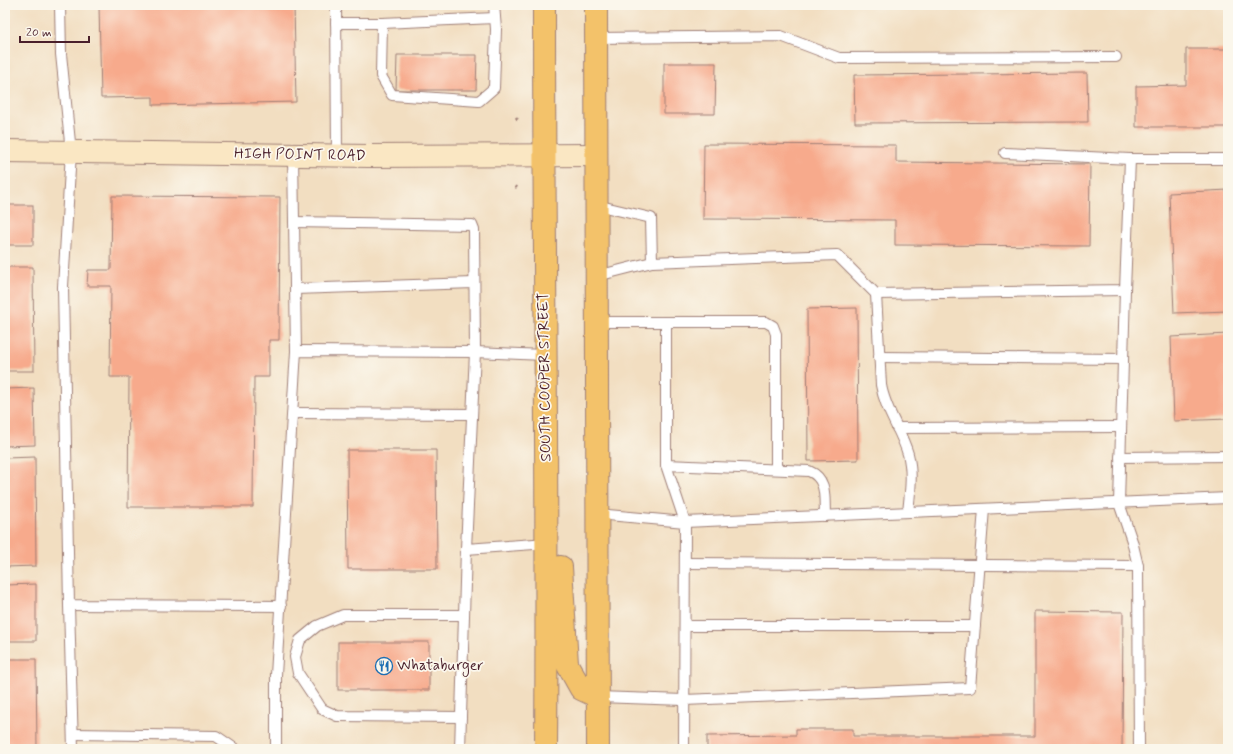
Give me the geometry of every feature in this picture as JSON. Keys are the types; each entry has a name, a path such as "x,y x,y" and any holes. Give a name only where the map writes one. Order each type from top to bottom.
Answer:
{"main road":[{"name":"SOUTH COOPER STREET","path":"544,5 544,355 548,543 546,749"},
{"path":"596,5 595,155 597,276 598,749"},
{"path":"548,543 560,557 567,664 581,689 598,697"}],"street":[{"name":"HIGH POINT ROAD","path":"5,151 337,156 595,155"}],"lane":[{"path":"60,5 61,54 71,152 63,287 73,749"},
{"path":"336,5 337,156"},
{"path":"382,23 381,76 392,95 479,101 494,88 494,5"},
{"path":"336,23 382,23 495,18"},
{"path":"595,38 781,36 839,58 1116,57"},
{"path":"1005,153 1130,159 1228,159"},
{"path":"276,749 276,675 296,351 293,155"},
{"path":"1130,159 1119,503 1132,541 1138,566 1139,749"},
{"path":"596,204 651,218 652,262"},
{"path":"294,222 472,225 474,230 475,352 466,549 460,749"},
{"path":"597,276 652,262 837,256 876,294 884,399 908,455 911,478 908,512"},
{"path":"295,289 474,284"},
{"path":"876,294 1125,290"},
{"path":"596,322 766,322 773,326 776,334 776,469"},
{"path":"666,322 666,464 685,522 684,749"},
{"path":"296,351 475,352 544,355"},
{"path":"880,358 1123,359"},
{"path":"293,413 472,414"},
{"path":"897,428 1121,427"},
{"path":"1120,457 1228,456"},
{"path":"666,464 809,471 817,474 823,485 825,516"},
{"path":"597,514 685,522 1228,498"},
{"path":"598,697 684,700 970,688 984,509"},
{"path":"466,549 548,543"},
{"path":"685,563 1138,566"},
{"path":"69,605 281,606"},
{"path":"461,717 337,716 322,709 306,688 298,674 296,657 300,640 317,626 343,615 464,615"},
{"path":"685,626 975,626"},
{"path":"73,734 216,736 235,749"}],"path":[{"path":"514,188 518,185"}],"building":[{"path":"99,5 294,5 296,102 153,105 153,97 101,98"},
{"path":"1186,49 1228,49 1228,127 1136,127 1136,86 1186,85"},
{"path":"397,55 477,55 476,90 396,90"},
{"path":"664,63 716,63 715,114 664,114"},
{"path":"1087,73 1088,122 855,123 854,75"},
{"path":"704,144 896,145 896,162 1090,164 1089,246 895,245 895,220 703,219"},
{"path":"1228,190 1228,311 1174,313 1169,193"},
{"path":"112,196 280,197 279,340 269,340 269,377 254,377 253,507 128,507 129,377 110,377 111,286 87,286 88,270 111,270"},
{"path":"5,205 33,205 33,245 5,245"},
{"path":"5,267 33,267 34,371 5,371"},
{"path":"857,308 858,460 808,461 807,309"},
{"path":"1228,334 1228,419 1174,421 1171,337"},
{"path":"34,388 35,445 5,446 5,389"},
{"path":"347,450 436,450 437,569 348,569"},
{"path":"35,457 36,566 5,567 5,458"},
{"path":"36,584 36,641 5,641 5,585"},
{"path":"1035,611 1123,612 1122,749 707,749 707,736 796,735 796,729 853,729 853,736 1035,736"},
{"name":"Whataburger","path":"338,642 429,642 429,690 338,690"},
{"path":"5,659 36,659 37,749 5,749"}],"place":[{"name":"Whataburger","path":"384,666"}]}
